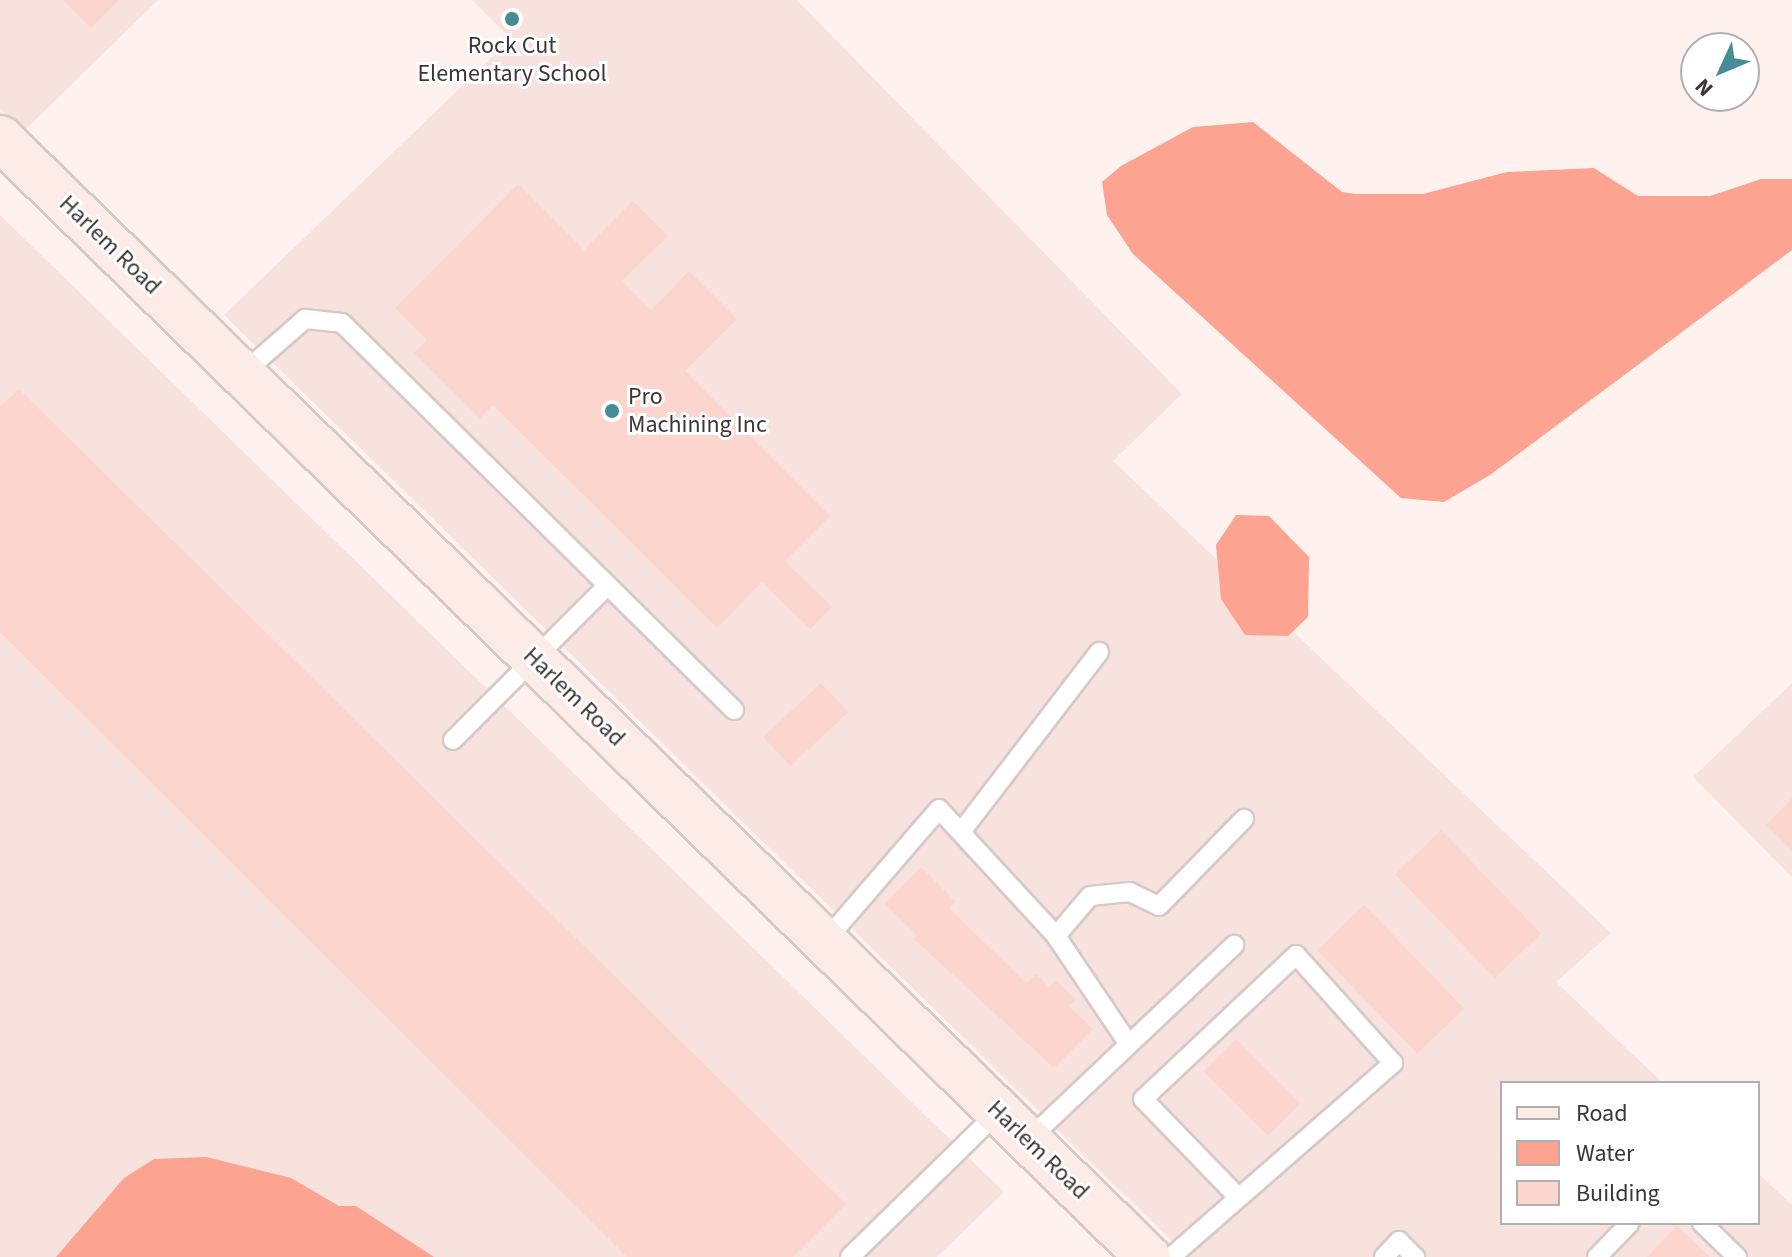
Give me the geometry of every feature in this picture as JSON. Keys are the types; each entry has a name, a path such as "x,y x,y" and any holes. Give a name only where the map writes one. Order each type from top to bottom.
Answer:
{"main road":[{"name":"Harlem Road","path":"0,138 1148,1257"}],"lane":[{"path":"242,374 305,319 342,323 734,710"},
{"path":"453,740 607,586"},
{"path":"961,832 1099,652"},
{"path":"825,941 939,809 1056,936 1128,1043"},
{"path":"1056,936 1090,896 1130,892 1159,906 1244,819"},
{"path":"850,1257 1013,1126 1128,1043 1234,945"},
{"path":"1171,1257 1393,1063 1296,955 1143,1099 1238,1197"},
{"path":"1597,1257 1628,1225"},
{"path":"1704,1225 1737,1257"},
{"path":"1384,1257 1399,1241 1415,1257"}],"shaded area":[{"path":"0,0 158,0 23,132 0,108"},
{"path":"472,0 797,0 1182,394 1113,461 1611,933 1556,982 1661,1081 1500,1081 1500,1225 1760,1225 1760,1175 1792,1205 1792,1257 1188,1257 224,315 511,39"},
{"path":"0,215 1004,1192 937,1257 0,1257"},
{"path":"1792,683 1792,877 1693,777"}],"water":[{"path":"1253,122 1342,192 1356,194 1423,194 1507,172 1594,168 1638,196 1710,196 1761,179 1792,179 1792,250 1490,475 1444,502 1401,498 1133,254 1107,215 1102,182 1121,166 1193,127"},
{"path":"1236,515 1269,516 1309,557 1308,617 1288,636 1245,635 1221,599 1216,545"},
{"path":"206,1157 291,1178 339,1206 356,1206 434,1257 56,1257 124,1178 154,1159"}],"building":[{"path":"63,0 119,0 91,28"},
{"name":"Pro Machining Inc","path":"518,184 584,250 633,201 668,236 622,281 651,310 689,271 737,319 685,371 830,516 785,561 832,607 810,629 762,582 717,628 493,405 480,418 414,353 427,340 395,308"},
{"path":"19,389 846,1204 793,1257 627,1257 0,632 0,407"},
{"path":"821,683 848,712 791,766 763,737"},
{"path":"1792,798 1792,850 1766,825"},
{"path":"1441,830 1541,934 1495,978 1395,874"},
{"path":"921,867 956,902 949,908 1026,983 1036,974 1049,987 1056,980 1076,999 1069,1006 1093,1029 1054,1068 914,939 917,935 885,904"},
{"path":"1364,905 1464,1009 1417,1054 1317,950"},
{"path":"1236,1039 1300,1103 1268,1136 1203,1072"},
{"path":"1677,1226 1710,1257 1647,1257"}],"place":[{"name":"Rock Cut Elementary School","path":"512,19"},
{"name":"Pro Machining Inc","path":"612,411"}]}
